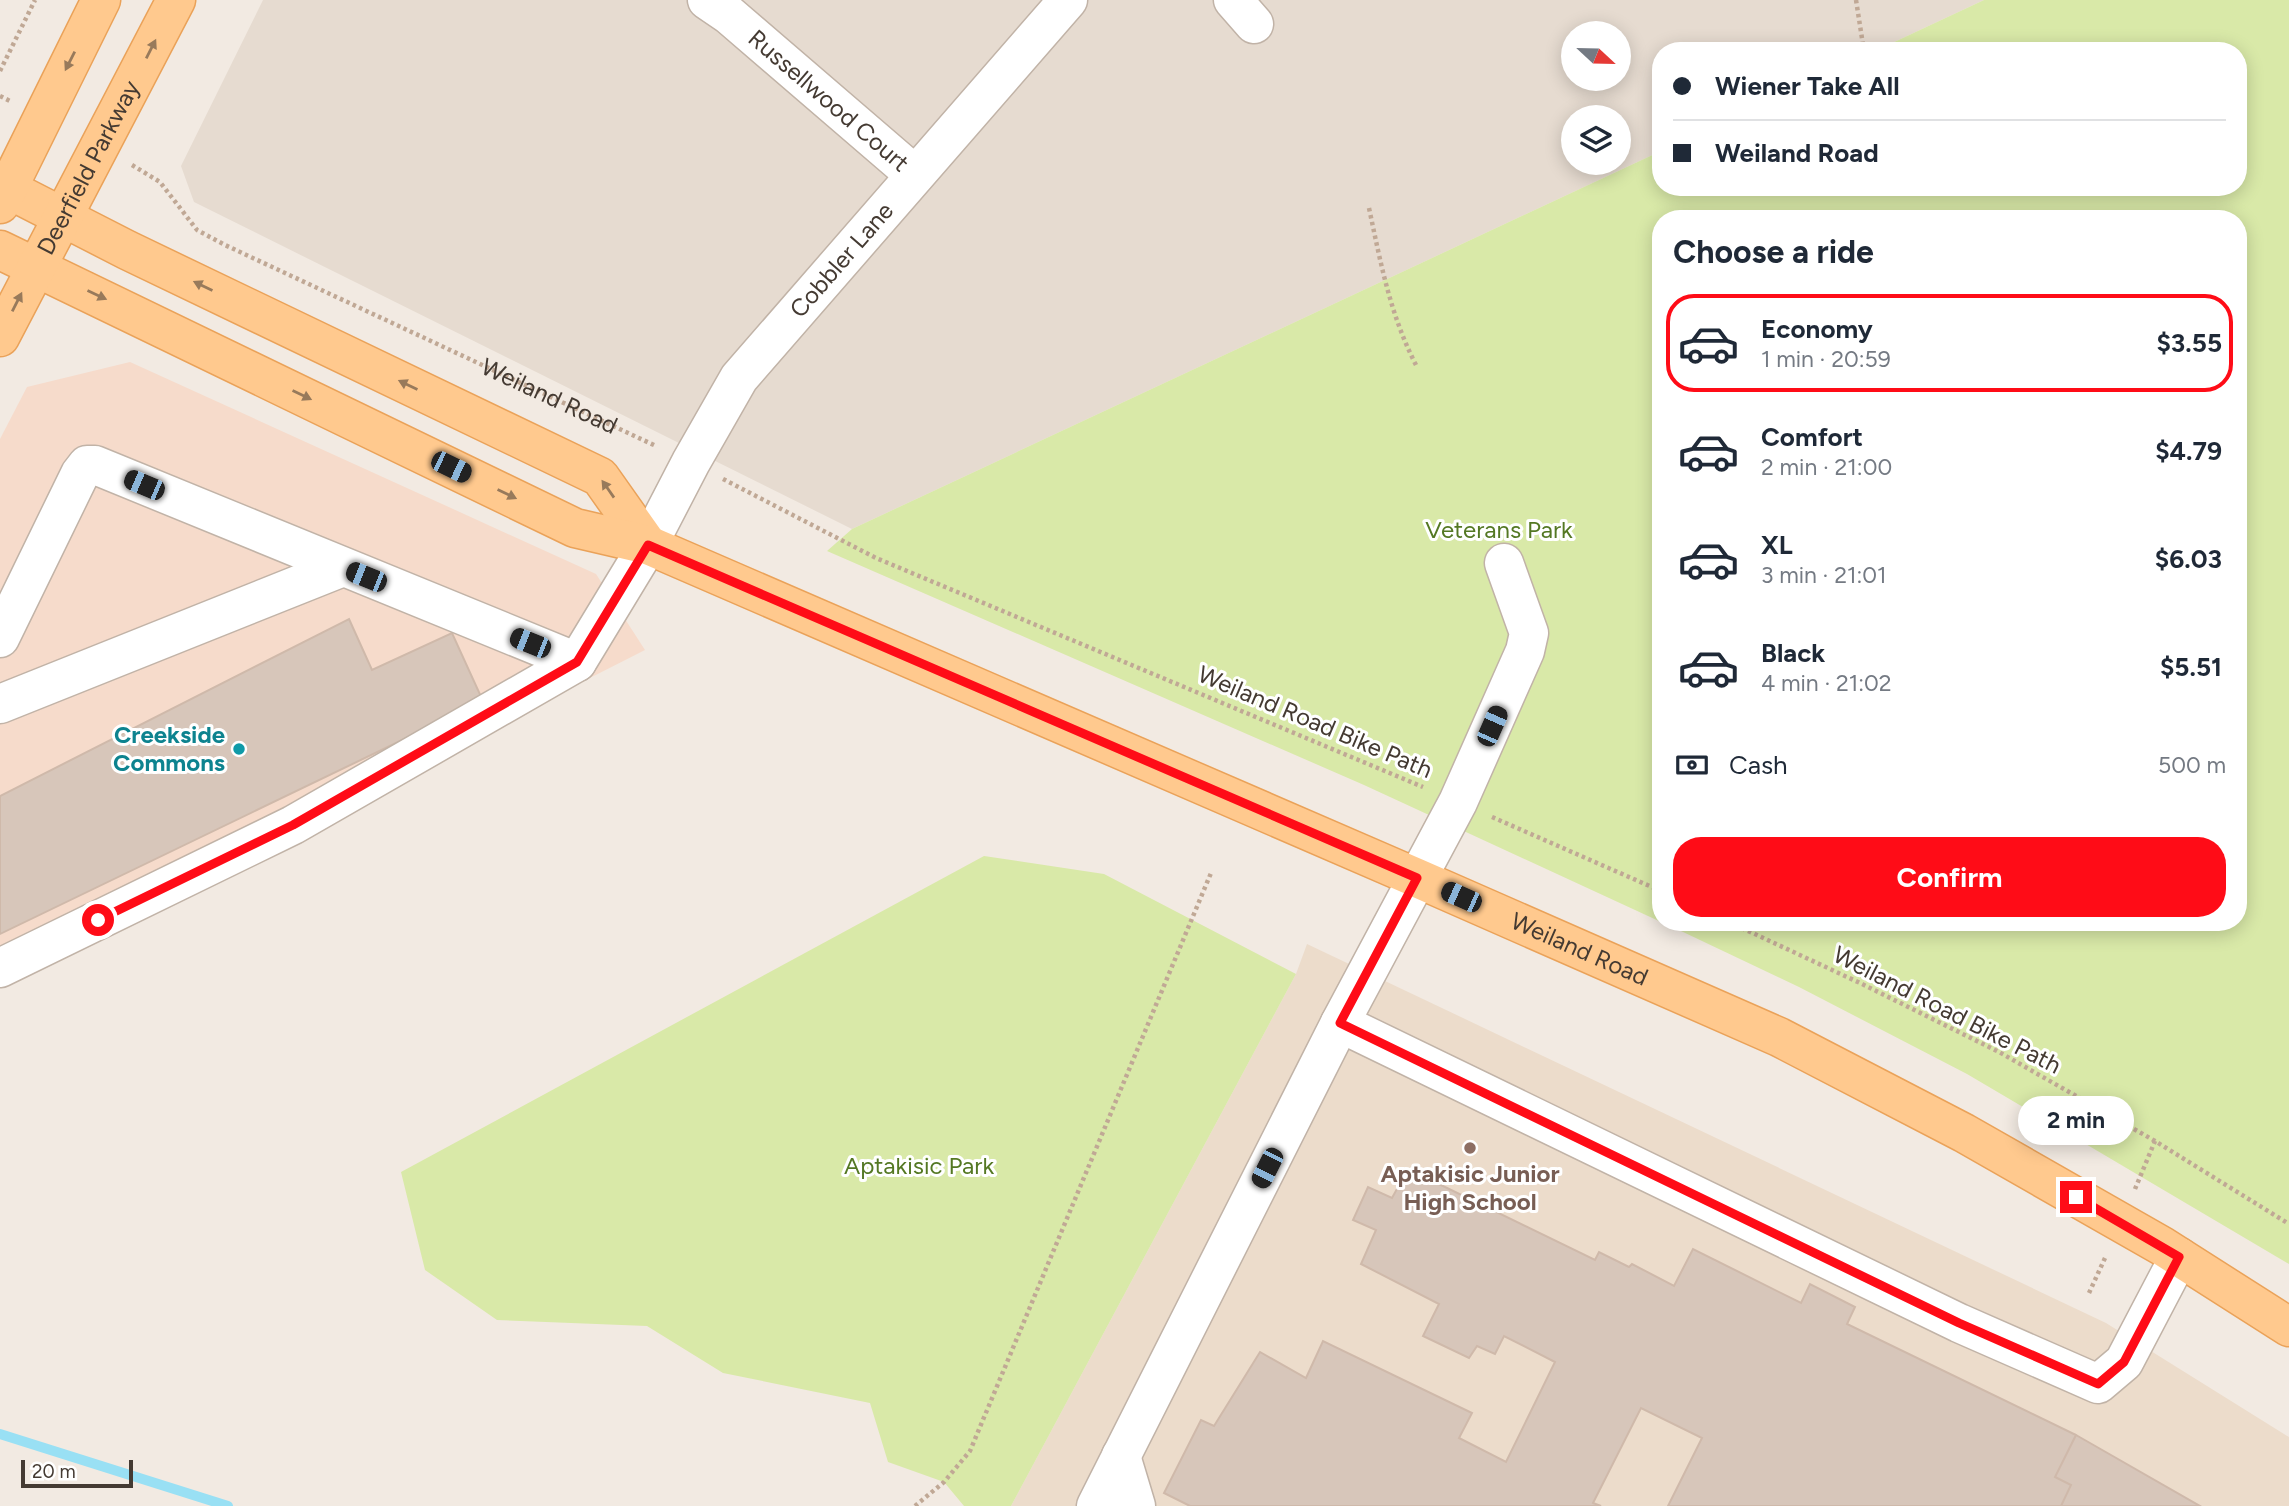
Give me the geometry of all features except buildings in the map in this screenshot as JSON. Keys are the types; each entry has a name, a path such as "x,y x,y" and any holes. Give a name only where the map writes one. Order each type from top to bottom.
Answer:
{"main road":[{"path":"2,192 101,0"},
{"name":"Deerfield Parkway","path":"0,337 176,0"},
{"name":"Weiland Road","path":"2,192 62,217 600,477 648,545"},
{"name":"Weiland Road","path":"0,250 575,528 648,545 1779,1037 1964,1133 2179,1257 2289,1327"}],"street":[{"name":"Russellwood Court","path":"707,0 729,15 915,175"},
{"name":"Cobbler Lane","path":"577,662 648,545 739,378 1068,0"},
{"path":"0,638 80,474 87,465 95,465 577,662"},
{"path":"1096,1506 1340,1023 1458,802 1525,651 1529,633 1504,563"},
{"path":"0,704 343,567"},
{"path":"0,968 293,825 577,662"},
{"path":"1340,1023 1959,1323 2098,1384 2124,1362 2179,1257"},
{"path":"1121,1456 1136,1506"}],"path":[{"path":"0,71 35,0"},
{"path":"1856,0 1863,42"},
{"name":"Weiland Road","path":"160,182 197,230 225,246 691,462 876,558 953,592"},
{"path":"1369,208 1397,324 1417,367"},
{"name":"Weiland Road Bike Path","path":"953,592 1269,721 1652,887"},
{"path":"915,1506 944,1482 970,1451 1211,873"},
{"name":"Weiland Road Bike Path","path":"1749,931 1860,982 1999,1052 2155,1141 2289,1224"}],"shaded area":[{"path":"263,0 1984,0 1894,42 1652,42 1652,155 1631,165 1631,105 1561,105 1561,175 1610,175 852,529 194,202 181,166"},
{"name":"Creekside Commons","path":"130,362 596,574 645,650 0,977 0,439 27,387"},
{"name":"Aptakisic Junior High School","path":"1307,944 2106,1323 2289,1437 2289,1506 1011,1506 1296,974"}],"green space":[{"name":"Veterans Park","path":"1984,0 2289,0 2289,1264 1967,1074 1799,987 1681,931 2247,931 2247,210 1652,210 1652,918 1364,785 827,551 852,529 1610,175 1631,175 1631,165 1652,155 1652,196 2247,196 2247,42 1894,42"},
{"name":"Aptakisic Park","path":"984,856 1104,874 1296,974 1011,1506 964,1506 944,1482 888,1462 870,1403 723,1373 647,1326 497,1320 425,1270 401,1172"}],"waterway":[{"path":"0,1434 228,1506"}],"place":[{"name":"Creekside Commons","path":"239,749"},
{"name":"Aptakisic Junior High School","path":"1470,1148"}],"route":[{"path":"98,920 293,825 577,662 648,545 1417,878 1340,1023 1959,1323 2098,1384 2124,1362 2179,1257 2076,1197"}]}
